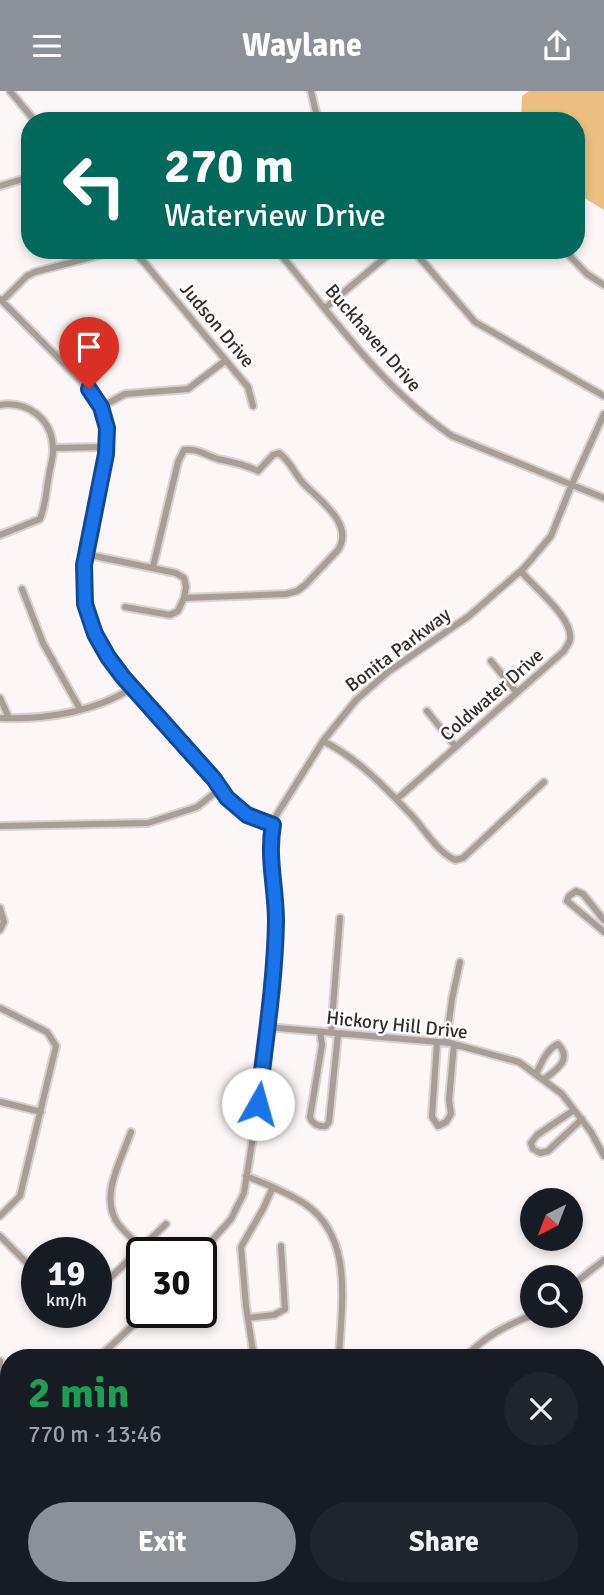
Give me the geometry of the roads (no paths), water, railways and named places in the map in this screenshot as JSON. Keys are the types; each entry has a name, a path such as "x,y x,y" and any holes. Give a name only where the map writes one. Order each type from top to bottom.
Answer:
{"street":[{"path":"10,91 28,112"},
{"path":"311,91 316,112"},
{"path":"0,186 21,180"},
{"name":"Judson Drive","path":"1,300 27,276 85,259"},
{"name":"Judson Drive","path":"141,259 248,387 253,406"},
{"name":"Buckhaven Drive","path":"284,259 395,390 433,423 452,436 604,498"},
{"path":"325,308 383,259"},
{"path":"421,259 475,322 604,396"},
{"path":"573,259 587,274 604,285"},
{"path":"1,300 89,389 101,407 107,428 106,447 85,554 85,604 108,657 227,798 247,815 273,825"},
{"path":"101,407 125,394 188,389 226,360"},
{"path":"0,405 13,403 28,407 41,417 54,448 45,507 40,519 0,535"},
{"name":"Bonita Parkway","path":"215,1237 231,1219 244,1193 256,1124 274,965 276,918 269,845 274,819 323,741 362,694 388,672 469,616 521,571 551,536 604,415"},
{"path":"54,448 106,447"},
{"path":"153,567 178,462 184,450 193,449 216,458 241,463 258,471 279,453 292,463 301,480 339,522 342,529 341,545 297,591 286,594 184,598"},
{"path":"85,554 153,567 184,578 184,598 178,611 170,615 125,607"},
{"name":"Coldwater Drive","path":"397,799 558,658 570,640 564,620 521,571"},
{"path":"22,589 43,643 80,709"},
{"path":"491,661 517,693"},
{"path":"0,718 29,719 63,714 121,695 132,688"},
{"path":"0,698 9,718"},
{"path":"427,711 455,746"},
{"path":"323,741 369,772 397,799 441,850 456,860 463,858 544,782"},
{"path":"0,826 148,823 197,807 220,788"},
{"path":"604,921 583,894 576,891 569,896 567,901 604,932"},
{"path":"0,908 4,922 0,930"},
{"path":"320,1032 323,1045 310,1117 311,1121 320,1127 329,1122 340,918"},
{"path":"437,1042 432,1117 438,1126 446,1122 451,1114 449,1100 452,999 460,963"},
{"path":"0,1008 47,1032 56,1046 20,1196 0,1216"},
{"name":"Hickory Hill Drive","path":"267,1027 437,1042 519,1062 562,1094 582,1119 603,1153"},
{"path":"536,1074 545,1055 551,1047 558,1044 564,1050 565,1059 559,1068 543,1080"},
{"path":"1,1102 41,1112"},
{"path":"574,1110 537,1135 531,1143 533,1149 540,1153 548,1151 582,1119"},
{"path":"131,1132 109,1197 110,1209 120,1226 131,1237"},
{"path":"246,1176 304,1203 320,1216 337,1243 344,1287 340,1349"},
{"path":"253,1349 240,1247 264,1209 273,1187"},
{"path":"152,1237 166,1224"},
{"path":"0,1236 21,1257"},
{"path":"248,1318 274,1315 285,1309 281,1245"},
{"path":"583,1277 604,1260"},
{"path":"112,1276 126,1262"},
{"path":"473,1349 499,1329 520,1320"},
{"path":"108,1349 130,1328"},
{"path":"0,1361 0,1375"}]}
